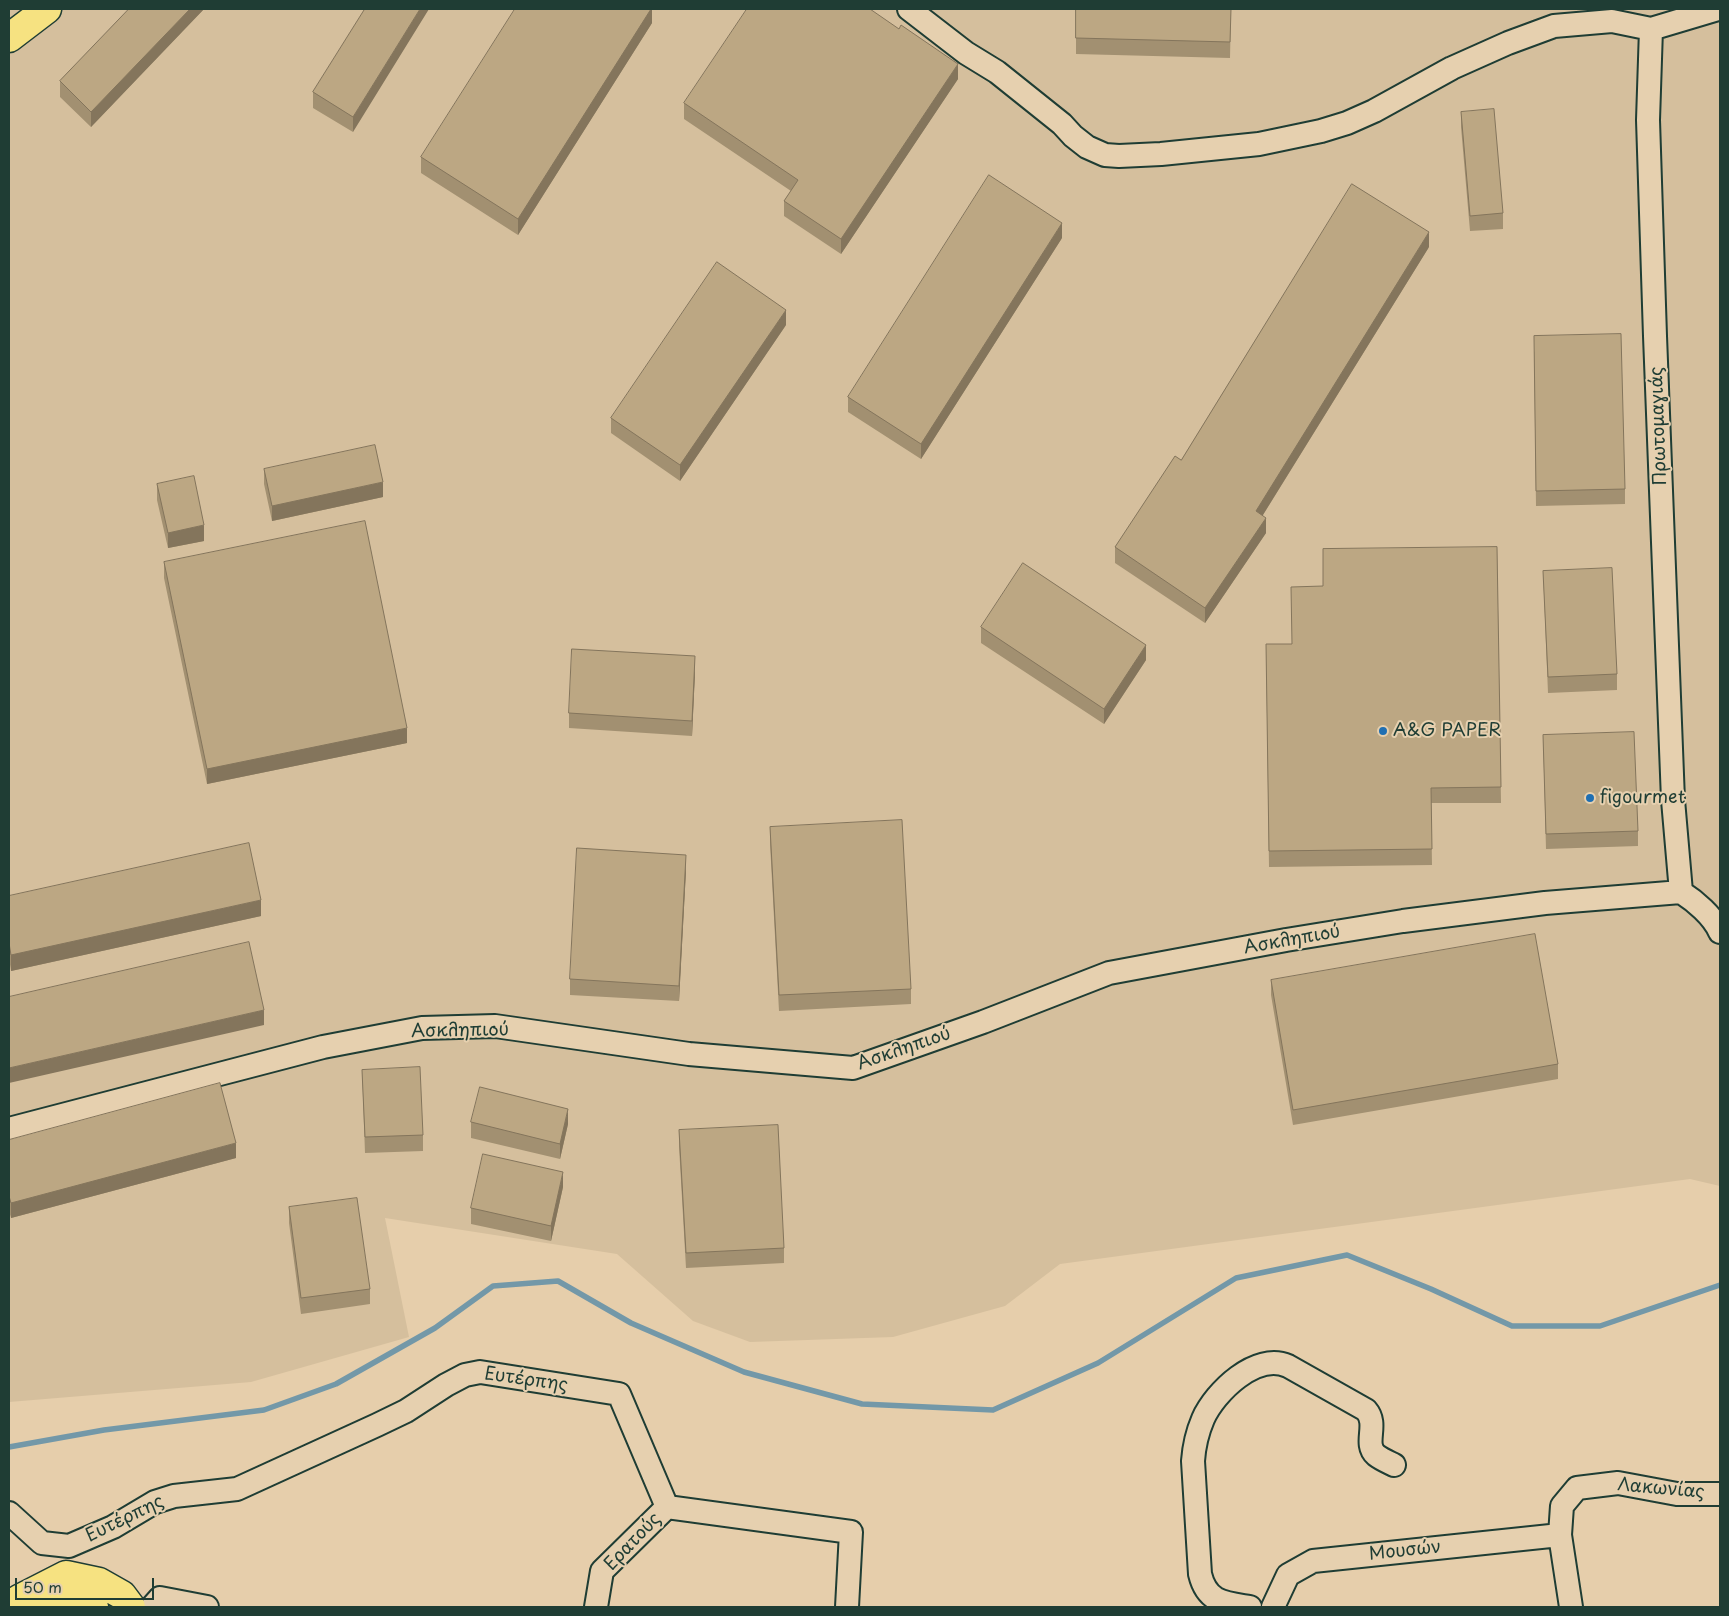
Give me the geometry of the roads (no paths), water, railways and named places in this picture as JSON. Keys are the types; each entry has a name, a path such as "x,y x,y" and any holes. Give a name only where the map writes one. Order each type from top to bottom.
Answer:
{"main road":[{"path":"9,38 47,9"},
{"path":"14,1599 66,1575 99,1582 122,1594 131,1607"},
{"path":"14,1599 63,1592 86,1601 94,1607"}],"street":[{"path":"909,9 966,53 996,72 1062,124 1087,147 1105,155 1119,156 1161,154 1259,144 1321,131 1347,123 1374,111 1452,68 1508,43 1554,26 1612,21 1651,29 1718,9"},
{"name":"Πρωτομαγιάς","path":"1651,29 1648,120 1655,336 1673,800 1681,892"},
{"path":"1681,892 1692,899 1718,926 1720,932"},
{"name":"Ασκληπιού","path":"9,1130 324,1047 422,1028 494,1026 689,1054 853,1068 983,1022 1109,973 1286,940 1403,921 1545,903 1681,892"},
{"path":"1250,1607 1221,1602 1205,1588 1200,1574 1193,1461 1194,1447 1203,1419 1227,1386 1249,1370 1267,1363 1283,1364 1366,1410 1372,1420 1370,1442 1372,1449 1378,1457 1394,1465"},
{"name":"Ευτέρπης","path":"9,1513 42,1543 69,1546 113,1527 155,1502 174,1496 237,1489 406,1411 465,1375 480,1372 619,1394 666,1507"},
{"name":"Λακωνίας","path":"1571,1607 1560,1535 1562,1506 1577,1488 1618,1483 1677,1494 1720,1494"},
{"path":"666,1507 851,1532 847,1607"},
{"name":"Ερατούς","path":"596,1607 602,1572 666,1507"},
{"name":"Μουσών","path":"1273,1607 1288,1575 1313,1561 1560,1535"},
{"path":"152,1607 160,1598 206,1607"}],"waterway":[{"path":"9,1447 104,1430 264,1410 336,1384 435,1328 493,1286 558,1281 631,1323 744,1372 862,1404 993,1410 1098,1363 1236,1278 1347,1255 1431,1289 1512,1326 1600,1326 1720,1285"}],"place":[{"name":"A&G PAPER","path":"1383,731"},
{"name":"figourmet","path":"1590,798"}]}
